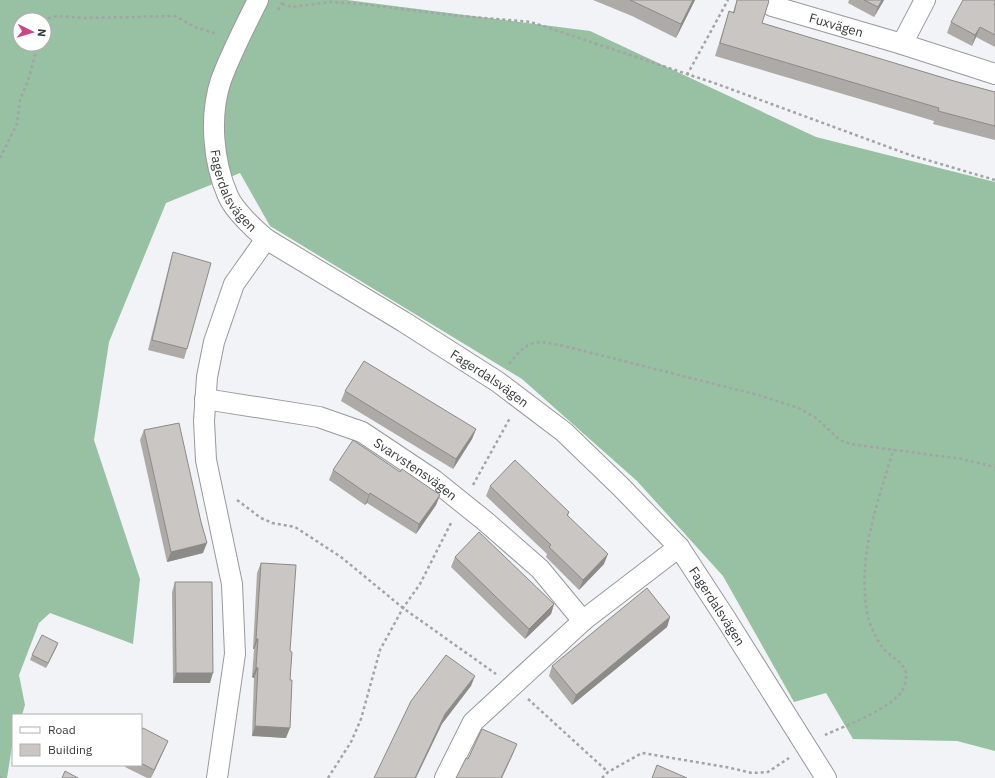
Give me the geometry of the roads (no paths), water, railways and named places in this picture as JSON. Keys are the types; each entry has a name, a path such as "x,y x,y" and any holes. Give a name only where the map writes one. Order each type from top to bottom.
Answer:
{"street":[{"name":"Fagerdalsvägen","path":"258,0 221,81 216,110 215,141 218,165 228,198 254,230 266,239 404,322 498,382 564,432 621,487 679,548 726,619 806,747 822,777"},
{"path":"902,44 925,0"},
{"name":"Fuxvägen","path":"772,6 902,44 995,74"},
{"path":"217,778 235,654 232,584 206,460 204,421 207,377 214,342 234,284 266,239"},
{"name":"Svarvstensvägen","path":"205,399 319,417 362,432 434,480 463,502 540,569 583,621"},
{"path":"445,778 473,722 583,621 679,548"}]}
